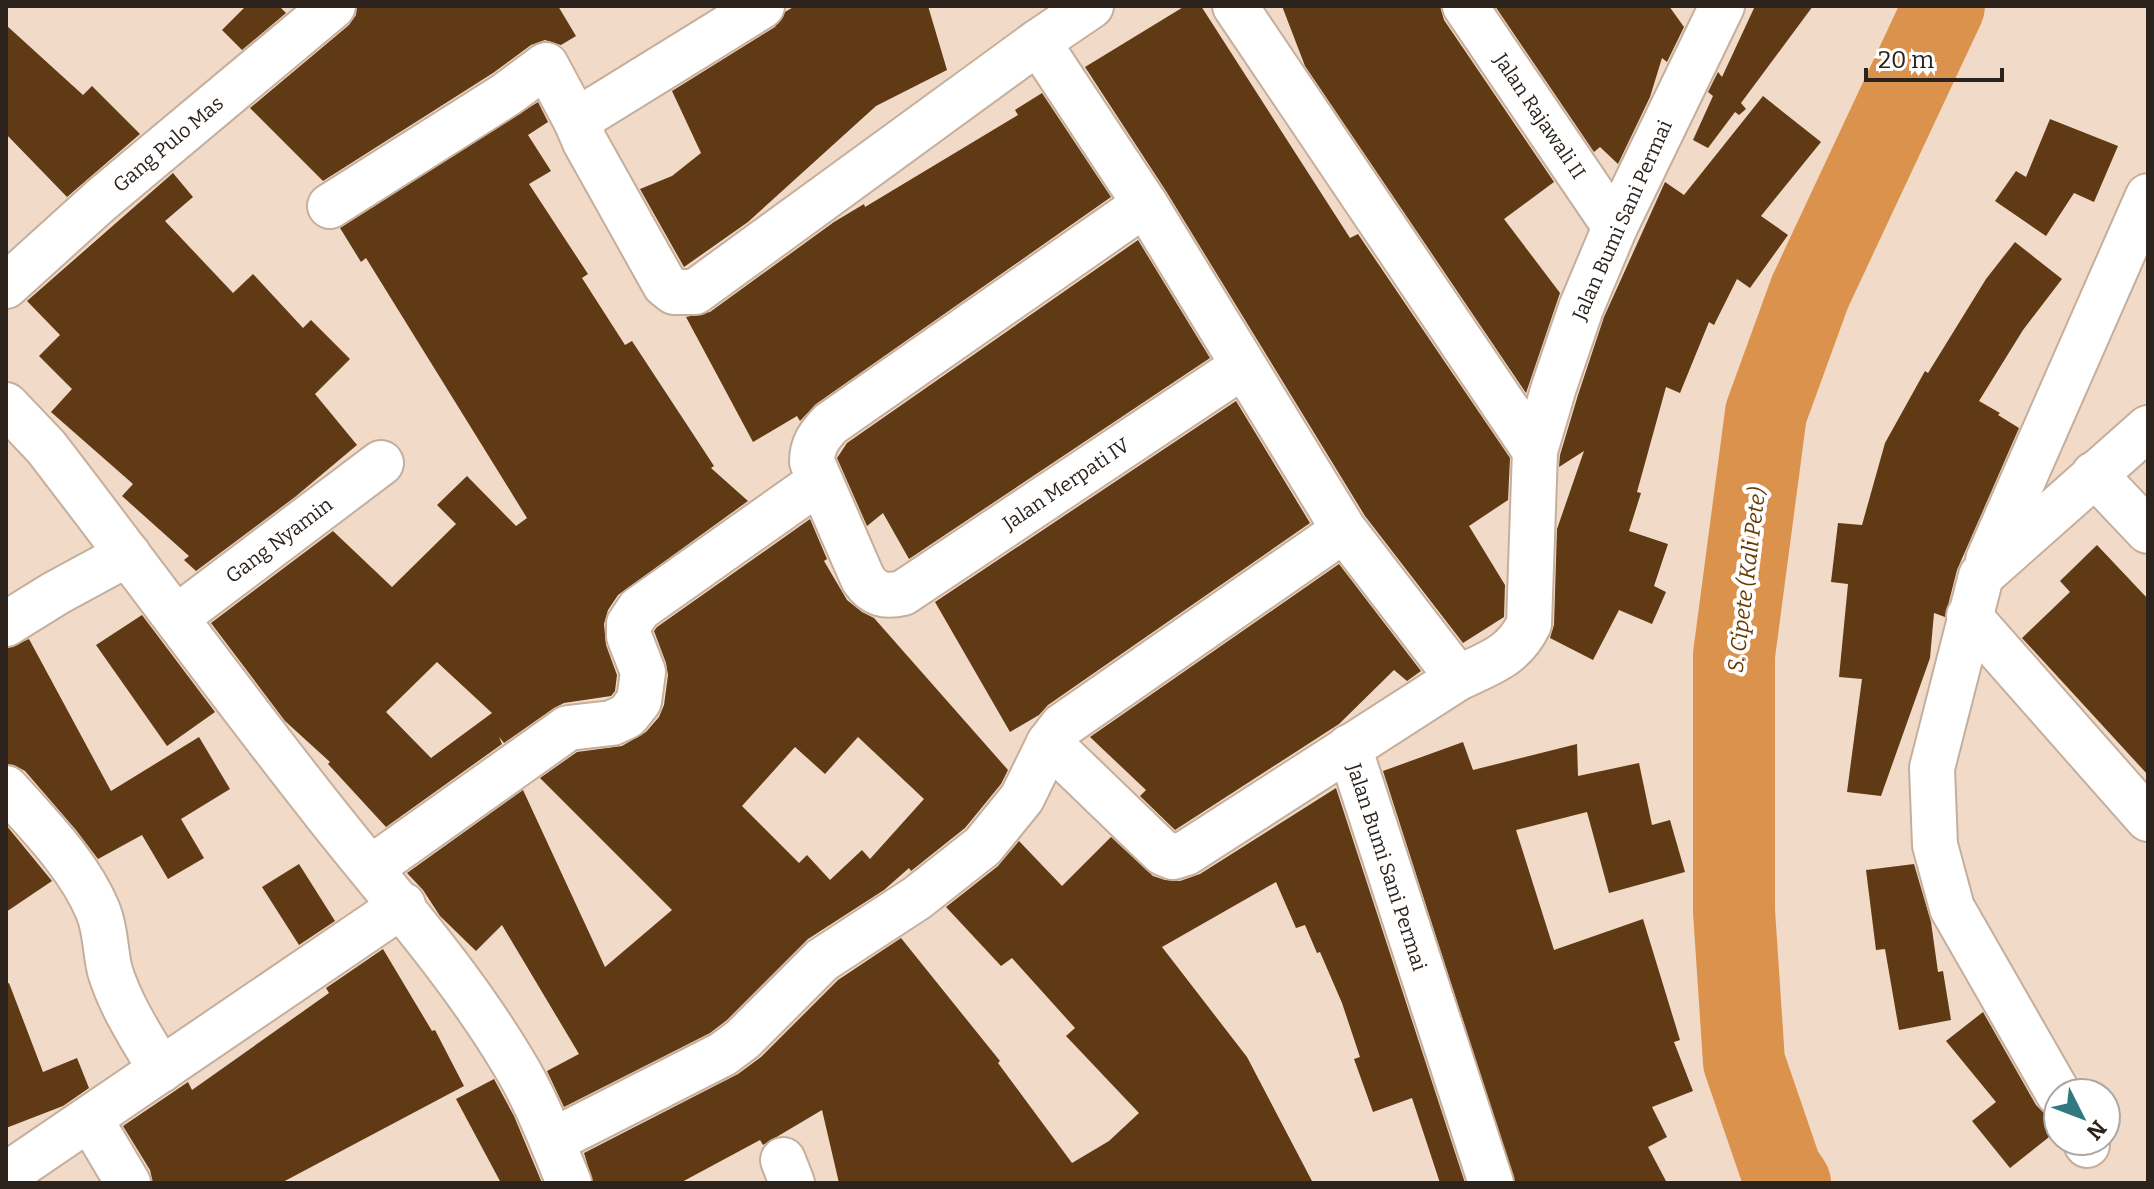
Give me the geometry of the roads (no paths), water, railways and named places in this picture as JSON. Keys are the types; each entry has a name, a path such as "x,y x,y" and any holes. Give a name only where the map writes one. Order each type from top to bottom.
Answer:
{"street":[{"name":"Gang Pulo Mas","path":"6,286 101,200 333,6"},
{"path":"576,121 762,6"},
{"path":"330,206 507,94 546,65 665,285 674,292 695,292 1091,6"},
{"path":"1235,6 1535,451"},
{"name":"Jalan Rajawali II","path":"1465,6 1615,227"},
{"name":"Jalan Bumi Sani Permai","path":"1491,1183 1349,747 1458,678 1506,655 1521,641 1529,624 1535,451 1581,308 1712,12"},
{"path":"1038,42 1145,204 1344,530 1458,678"},
{"path":"2049,1077 1952,908 1935,845 1932,768 1975,596 2148,196"},
{"path":"371,868 568,728 612,723 627,716 639,701 643,672 629,636 629,624 639,609 820,481 812,462 812,448 830,424 1145,204"},
{"name":"Jalan Merpati IV","path":"820,481 870,589 886,597 903,593 1243,366"},
{"path":"6,405 46,447 327,815 403,905 514,1062 569,1183"},
{"path":"1975,596 2094,474 2148,428"},
{"name":"Gang Nyamin","path":"177,617 381,463"},
{"path":"2094,474 2148,531"},
{"path":"552,1141 723,1054 743,1039 822,960 917,898 983,846 1022,798 1049,743 1062,726 1344,530"},
{"path":"6,624 128,554"},
{"path":"1975,596 2148,819"},
{"path":"1049,743 1153,846 1173,857 1186,853 1349,747"},
{"path":"6,788 77,873 88,892 99,913 110,970 126,1012 161,1070"},
{"path":"6,1175 403,905"},
{"path":"90,1119 128,1183"}],"waterway":[{"name":"S. Cipete (Kali Pete)","path":"1790,1183 1781,1170 1744,1062 1734,911 1734,655 1766,413 1810,292 1944,6"}]}
